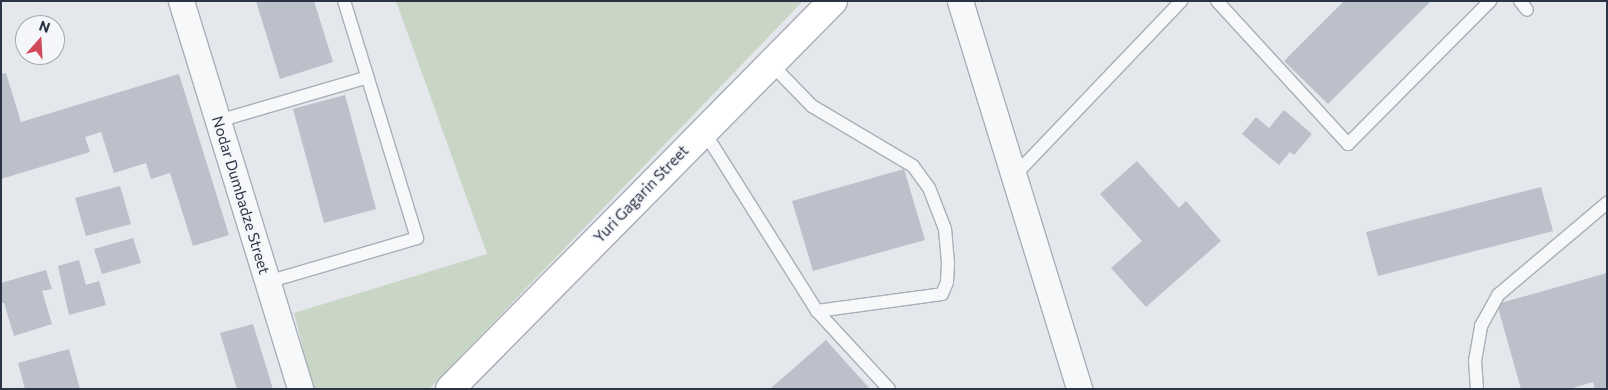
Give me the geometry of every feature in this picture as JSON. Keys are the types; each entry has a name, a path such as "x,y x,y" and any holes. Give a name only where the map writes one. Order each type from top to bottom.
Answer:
{"street":[{"name":"Nodar Dumbadze Street","path":"182,1 300,389"},
{"name":"Yuri Gagarin Street","path":"450,389 833,1"},
{"path":"960,1 1079,389"}],"lane":[{"path":"268,282 417,238 344,1"},
{"path":"1013,177 1181,1"},
{"path":"1217,1 1348,144 1490,1"},
{"path":"771,64 812,106 913,166 929,188 945,230 948,263 947,282 942,294 817,311"},
{"path":"218,121 368,77"},
{"path":"704,130 817,311 889,389"},
{"path":"1477,389 1476,361 1481,326 1498,295 1607,203"}],"green space":[{"path":"396,1 803,1 429,389 313,389 294,313 487,254"}],"building":[{"path":"256,1 314,1 333,62 280,79"},
{"path":"1344,1 1431,1 1328,104 1284,61"},
{"path":"6,73 21,122 179,74 229,235 193,246 170,173 151,179 146,163 114,173 101,132 85,137 90,152 1,179 1,74"},
{"path":"345,95 376,209 324,223 293,109"},
{"path":"1284,110 1312,134 1294,155 1290,152 1279,165 1242,134 1256,117 1269,128"},
{"path":"1137,161 1179,208 1186,201 1221,241 1146,307 1111,268 1142,241 1100,194"},
{"path":"904,169 925,240 813,271 792,201"},
{"path":"120,186 131,224 86,236 75,198"},
{"path":"1541,187 1553,231 1378,276 1366,232"},
{"path":"133,238 141,263 102,274 94,249"},
{"path":"79,260 86,285 99,281 106,305 69,315 58,266"},
{"path":"46,270 52,289 42,291 52,324 14,336 4,303 1,303 1,283"},
{"path":"1607,273 1607,389 1595,389 1593,382 1569,389 1521,389 1497,304"},
{"path":"253,324 273,389 237,389 220,333"},
{"path":"826,340 870,389 770,389"},
{"path":"69,349 80,389 25,389 18,363"}]}
